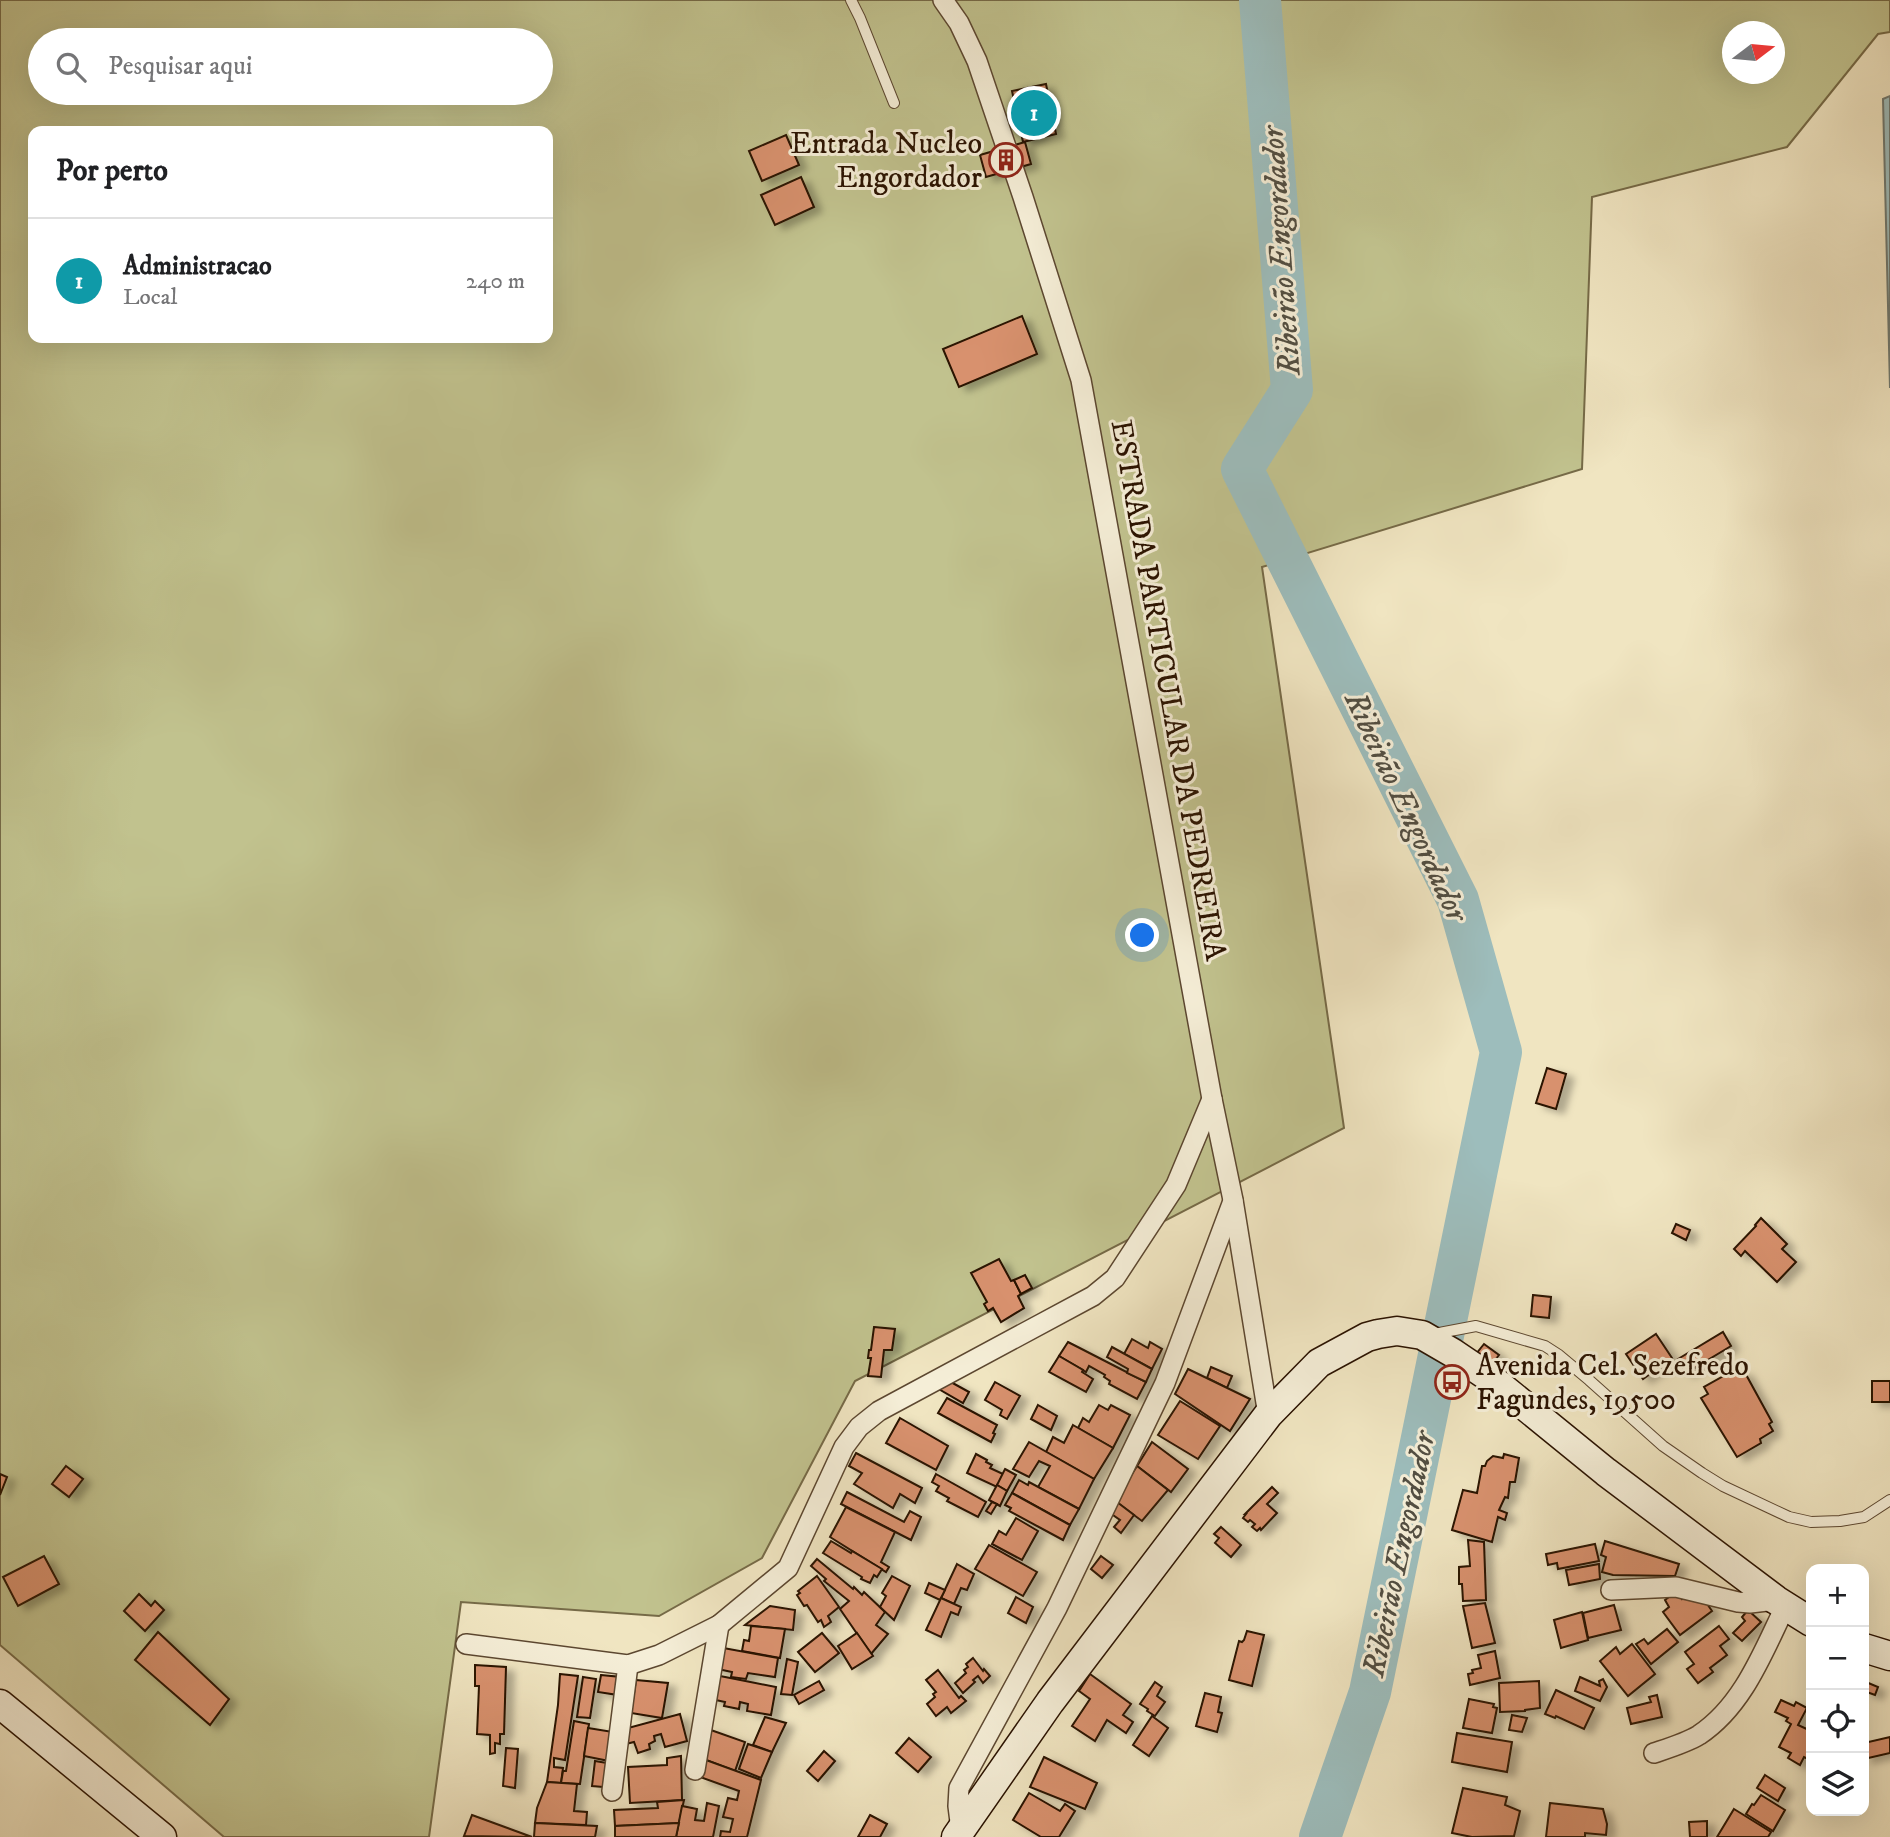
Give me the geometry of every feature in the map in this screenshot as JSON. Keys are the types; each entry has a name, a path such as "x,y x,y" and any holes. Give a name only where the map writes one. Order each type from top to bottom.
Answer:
{"main road":[{"path":"959,1833 1051,1702 1268,1415 1318,1363 1367,1337 1397,1331 1423,1336 1493,1380 1605,1472 1780,1604 1806,1619"},
{"path":"1869,1650 1890,1656"},
{"path":"0,1704 162,1837"}],"street":[{"name":"ESTRADA PARTICULAR DA PEDREIRA","path":"943,0 959,23 977,61 1074,353 1088,409 1212,1099 1233,1200 1268,1415"},
{"path":"466,1644 628,1665 660,1655 719,1625 788,1568 844,1447 859,1427 879,1411 1093,1296 1115,1278 1176,1185 1212,1099"},
{"path":"959,1833 959,1788 1057,1608 1165,1382 1233,1200"},
{"path":"1611,1590 1676,1587 1738,1602 1780,1604 1754,1669 1727,1713 1698,1736 1654,1753"},
{"path":"695,1770 719,1625"},
{"path":"612,1791 628,1665"}],"lane":[{"path":"851,0 894,103"},
{"path":"1423,1336 1476,1326 1545,1346 1589,1380 1663,1446 1723,1486 1789,1517 1811,1522 1864,1517 1890,1500"}],"green space":[{"path":"0,0 1890,0 1890,32 1878,34 1787,147 1592,197 1582,469 1262,567 1344,1128 855,1381 762,1558 659,1616 461,1602 429,1837 224,1837 0,1645"}],"water":[{"path":"1890,96 1890,388 1883,99"}],"building":[{"path":"1046,84 1056,134 1023,142 1012,91"},
{"path":"786,135 799,165 762,181 749,151"},
{"name":"Entrada Nucleo Engordador","path":"1025,142 1031,164 986,177 980,155"},
{"path":"801,177 814,207 775,225 761,195"},
{"path":"1022,316 1037,354 959,387 943,349"},
{"path":"1547,1068 1566,1074 1556,1109 1536,1103"},
{"path":"1761,1218 1787,1244 1782,1249 1796,1262 1777,1282 1745,1251 1741,1256 1734,1249"},
{"path":"1676,1224 1690,1230 1686,1240 1672,1233"},
{"path":"999,1259 1011,1281 1014,1280 1024,1308 1001,1322 993,1308 988,1311 984,1304 987,1302 971,1273"},
{"path":"1025,1275 1032,1288 1021,1294 1014,1280"},
{"path":"1533,1295 1551,1297 1549,1318 1531,1316"},
{"path":"874,1327 895,1329 892,1350 884,1350 881,1377 868,1376 871,1358 868,1358"},
{"path":"1723,1332 1731,1346 1686,1373 1678,1359"},
{"path":"1656,1334 1672,1358 1643,1379 1626,1354"},
{"path":"1132,1339 1148,1348 1150,1342 1162,1349 1152,1369 1124,1354"},
{"path":"1068,1342 1146,1382 1137,1399 1109,1384 1110,1381 1105,1375 1089,1366 1086,1372 1059,1356"},
{"path":"1484,1344 1499,1355 1491,1365 1476,1354"},
{"path":"1112,1347 1152,1369 1146,1382 1127,1373 1128,1369 1107,1357"},
{"path":"1059,1356 1093,1379 1086,1392 1049,1372"},
{"path":"1211,1367 1232,1376 1227,1388 1207,1378"},
{"path":"1188,1369 1250,1399 1230,1431 1175,1394"},
{"path":"1736,1369 1739,1374 1744,1371 1772,1422 1769,1424 1773,1431 1760,1439 1761,1443 1737,1457 1701,1398 1708,1394 1704,1387"},
{"path":"949,1381 969,1392 963,1403 937,1388"},
{"path":"1872,1381 1890,1381 1890,1402 1872,1402"},
{"path":"995,1382 1020,1396 1007,1419 1000,1415 1002,1410 985,1400"},
{"path":"947,1398 997,1425 991,1442 938,1413"},
{"path":"1180,1401 1220,1426 1198,1459 1158,1435"},
{"path":"1038,1405 1057,1416 1051,1430 1031,1419"},
{"path":"1099,1405 1108,1410 1111,1405 1130,1415 1113,1448 1078,1428 1083,1418 1089,1422"},
{"path":"900,1418 948,1446 936,1470 886,1443"},
{"path":"1073,1425 1113,1448 1094,1479 1046,1452 1053,1437 1064,1443"},
{"path":"1029,1442 1094,1479 1079,1509 1038,1487 1050,1466 1039,1461 1029,1477 1013,1469"},
{"path":"1152,1442 1188,1469 1171,1492 1137,1466"},
{"path":"856,1453 922,1488 915,1503 900,1494 893,1508 854,1484 862,1473 849,1466"},
{"path":"976,1454 992,1465 990,1468 1003,1474 997,1487 967,1473"},
{"path":"1504,1454 1519,1458 1515,1482 1510,1482 1508,1498 1505,1497 1499,1510 1507,1513 1505,1520 1498,1517 1492,1542 1452,1530 1463,1490 1477,1493 1482,1466 1493,1456 1503,1458"},
{"path":"66,1466 83,1479 69,1497 52,1484"},
{"path":"1137,1466 1168,1490 1142,1521 1115,1501"},
{"path":"1005,1469 1016,1475 1007,1491 997,1485"},
{"path":"0,1474 7,1477 0,1495"},
{"path":"936,1474 986,1502 978,1517 947,1501 949,1498 936,1491 939,1486 932,1482"},
{"path":"1019,1480 1028,1485 1029,1482 1079,1509 1070,1525 1012,1493"},
{"path":"997,1485 1007,1491 1000,1506 989,1500"},
{"path":"1272,1487 1278,1493 1267,1504 1277,1513 1257,1531 1252,1527 1255,1524 1243,1518"},
{"path":"847,1492 904,1522 910,1511 921,1517 911,1540 841,1504"},
{"path":"1012,1493 1070,1525 1063,1540 1009,1511 1011,1508 1005,1505"},
{"path":"992,1502 997,1504 991,1514 986,1511"},
{"path":"1117,1502 1134,1515 1121,1533 1114,1527 1120,1520 1110,1513"},
{"path":"846,1507 895,1532 881,1562 889,1567 886,1572 830,1537"},
{"path":"1016,1518 1038,1531 1022,1560 992,1544 999,1531 1006,1535"},
{"path":"1221,1527 1241,1545 1231,1557 1215,1543 1219,1538 1214,1534"},
{"path":"1468,1540 1484,1542 1486,1600 1463,1601 1459,1567 1470,1566"},
{"path":"831,1541 882,1569 877,1577 874,1575 870,1583 861,1579 862,1577 823,1553"},
{"path":"1605,1541 1679,1564 1675,1576 1613,1575 1602,1572 1606,1557 1601,1555"},
{"path":"1595,1544 1599,1561 1558,1569 1557,1563 1548,1565 1546,1554"},
{"path":"989,1545 1037,1572 1023,1596 975,1569"},
{"path":"44,1556 59,1584 18,1606 3,1577"},
{"path":"1101,1556 1113,1565 1102,1578 1091,1569"},
{"path":"817,1559 853,1589 854,1587 862,1595 864,1592 885,1612 876,1625 888,1634 871,1654 840,1609 849,1601 824,1581 826,1579 811,1566"},
{"path":"957,1564 974,1574 967,1590 961,1588 954,1604 941,1598"},
{"path":"1599,1564 1600,1579 1569,1585 1566,1570"},
{"path":"817,1576 839,1607 828,1616 831,1622 824,1627 821,1620 818,1622 797,1595 800,1593 798,1591"},
{"path":"892,1576 910,1586 894,1620 880,1607 886,1596 882,1593"},
{"path":"929,1583 945,1590 940,1600 925,1593"},
{"path":"1677,1591 1682,1599 1690,1594 1703,1598 1712,1611 1680,1635 1663,1612 1669,1607 1665,1600"},
{"path":"139,1594 151,1606 155,1601 164,1610 145,1631 124,1611"},
{"path":"1016,1597 1033,1607 1026,1623 1008,1613"},
{"path":"941,1598 961,1607 958,1615 951,1612 941,1637 926,1630"},
{"path":"1485,1603 1495,1643 1472,1648 1463,1606"},
{"path":"1614,1605 1621,1630 1588,1638 1583,1613"},
{"path":"770,1606 795,1610 793,1630 745,1625"},
{"path":"1748,1610 1761,1622 1742,1641 1733,1633 1745,1621 1742,1617"},
{"path":"1582,1612 1588,1640 1561,1648 1554,1620"},
{"path":"751,1626 785,1629 780,1658 742,1651 744,1640 749,1641"},
{"path":"1719,1626 1729,1639 1720,1646 1727,1655 1710,1668 1713,1672 1698,1683 1687,1669 1694,1664 1685,1652"},
{"path":"1667,1629 1678,1642 1651,1664 1636,1644 1644,1639 1648,1644"},
{"path":"1247,1631 1264,1635 1252,1686 1229,1680 1239,1641 1244,1640"},
{"path":"158,1632 229,1699 210,1725 135,1660"},
{"path":"822,1633 839,1653 815,1672 798,1652"},
{"path":"857,1633 873,1656 852,1669 838,1646"},
{"path":"1632,1644 1655,1674 1628,1696 1600,1661 1616,1647 1620,1654"},
{"path":"718,1647 778,1658 775,1677 748,1673 746,1679 731,1677 732,1672 713,1668"},
{"path":"1495,1651 1500,1678 1470,1685 1468,1674 1481,1668 1478,1655"},
{"path":"973,1658 990,1676 983,1683 978,1676 963,1693 955,1683 966,1673 966,1664"},
{"path":"787,1659 798,1662 792,1695 781,1694"},
{"path":"475,1665 506,1667 504,1734 500,1734 500,1744 495,1743 495,1753 490,1754 490,1735 477,1734 479,1686 475,1686"},
{"path":"938,1670 959,1698 961,1696 966,1701 951,1713 947,1707 936,1716 927,1704 935,1697 933,1694 936,1692 926,1680"},
{"path":"560,1674 578,1676 565,1760 554,1758 554,1767 563,1768 561,1783 547,1782"},
{"path":"1090,1674 1131,1704 1123,1715 1133,1722 1126,1733 1107,1720 1095,1741 1072,1726 1090,1699 1079,1691"},
{"path":"601,1675 621,1677 618,1695 598,1692"},
{"path":"715,1675 776,1687 771,1715 747,1711 748,1704 740,1702 739,1709 724,1706 725,1702 711,1699"},
{"path":"583,1677 596,1679 590,1718 577,1717"},
{"path":"1580,1677 1600,1686 1599,1681 1603,1679 1607,1687 1600,1701 1575,1691"},
{"path":"636,1680 668,1683 662,1718 631,1713"},
{"path":"819,1681 824,1690 799,1704 794,1695"},
{"path":"1539,1681 1540,1708 1500,1712 1499,1683"},
{"path":"1155,1682 1162,1687 1157,1696 1165,1702 1155,1716 1140,1704"},
{"path":"1869,1683 1878,1687 1875,1695 1869,1693"},
{"path":"1556,1690 1594,1708 1584,1729 1545,1714"},
{"path":"1205,1693 1221,1697 1218,1712 1222,1713 1217,1732 1196,1726"},
{"path":"1657,1695 1662,1717 1631,1724 1627,1708 1651,1702 1649,1697"},
{"path":"1469,1699 1494,1704 1493,1707 1497,1708 1492,1733 1463,1728"},
{"path":"1781,1700 1794,1706 1796,1702 1806,1707 1798,1725 1806,1729 1806,1758 1804,1757 1800,1765 1788,1758 1791,1753 1779,1747 1791,1724 1786,1721 1788,1718 1775,1712"},
{"path":"680,1714 687,1741 665,1747 661,1734 654,1736 655,1741 649,1744 650,1749 638,1753 634,1742 626,1744 628,1728"},
{"path":"1512,1715 1527,1718 1522,1732 1509,1730"},
{"path":"1152,1716 1168,1728 1149,1756 1133,1745"},
{"path":"765,1717 786,1723 772,1752 753,1745"},
{"path":"574,1721 589,1724 580,1784 561,1783 563,1771 566,1771"},
{"path":"588,1728 613,1732 609,1761 584,1756"},
{"path":"708,1729 745,1742 735,1771 698,1757"},
{"path":"1457,1733 1512,1742 1507,1772 1452,1762"},
{"path":"1890,1737 1890,1753 1869,1758 1869,1742"},
{"path":"909,1738 931,1757 918,1772 896,1753"},
{"path":"748,1744 772,1752 761,1778 739,1769"},
{"path":"506,1748 518,1749 515,1788 503,1786"},
{"path":"824,1751 835,1761 818,1781 807,1771"},
{"path":"681,1756 682,1800 630,1803 628,1767 667,1765 667,1758"},
{"path":"1044,1757 1097,1783 1085,1809 1030,1787"},
{"path":"706,1760 761,1780 747,1837 720,1837 721,1831 730,1832 733,1819 723,1817 728,1798 737,1800 739,1791 700,1777"},
{"path":"595,1761 607,1763 603,1787 592,1786"},
{"path":"1765,1775 1785,1788 1778,1801 1757,1788"},
{"path":"547,1782 577,1784 574,1811 587,1812 586,1825 535,1823 537,1808"},
{"path":"1463,1788 1507,1797 1505,1805 1520,1811 1514,1836 1472,1837 1452,1833"},
{"path":"1029,1793 1060,1811 1065,1804 1075,1811 1059,1837 1041,1837 1013,1820"},
{"path":"1761,1795 1785,1810 1773,1831 1746,1814"},
{"path":"684,1800 679,1823 615,1826 614,1810 658,1808 657,1802"},
{"path":"707,1803 719,1806 713,1837 676,1837 682,1806 697,1809 695,1820 704,1821"},
{"path":"1550,1803 1603,1809 1607,1824 1606,1835 1585,1833 1585,1837 1546,1837"},
{"path":"1734,1809 1771,1832 1768,1837 1717,1837"},
{"path":"472,1815 532,1837 464,1836"},
{"path":"870,1815 887,1824 880,1837 858,1837"},
{"path":"1707,1821 1707,1837 1690,1837 1689,1822"},
{"path":"535,1823 597,1826 595,1837 534,1837"},
{"path":"679,1823 676,1837 615,1837 615,1826"}],"waterway":[{"name":"Ribeirão Engordador","path":"1260,0 1292,390 1242,469 1458,900 1501,1052 1370,1692 1320,1837"}],"place":[{"name":"Administracao","path":"1034,113"},
{"name":"Entrada Nucleo Engordador","path":"1006,160"},
{"name":"Avenida Cel. Sezefredo Fagundes, 19500","path":"1452,1382"}]}
